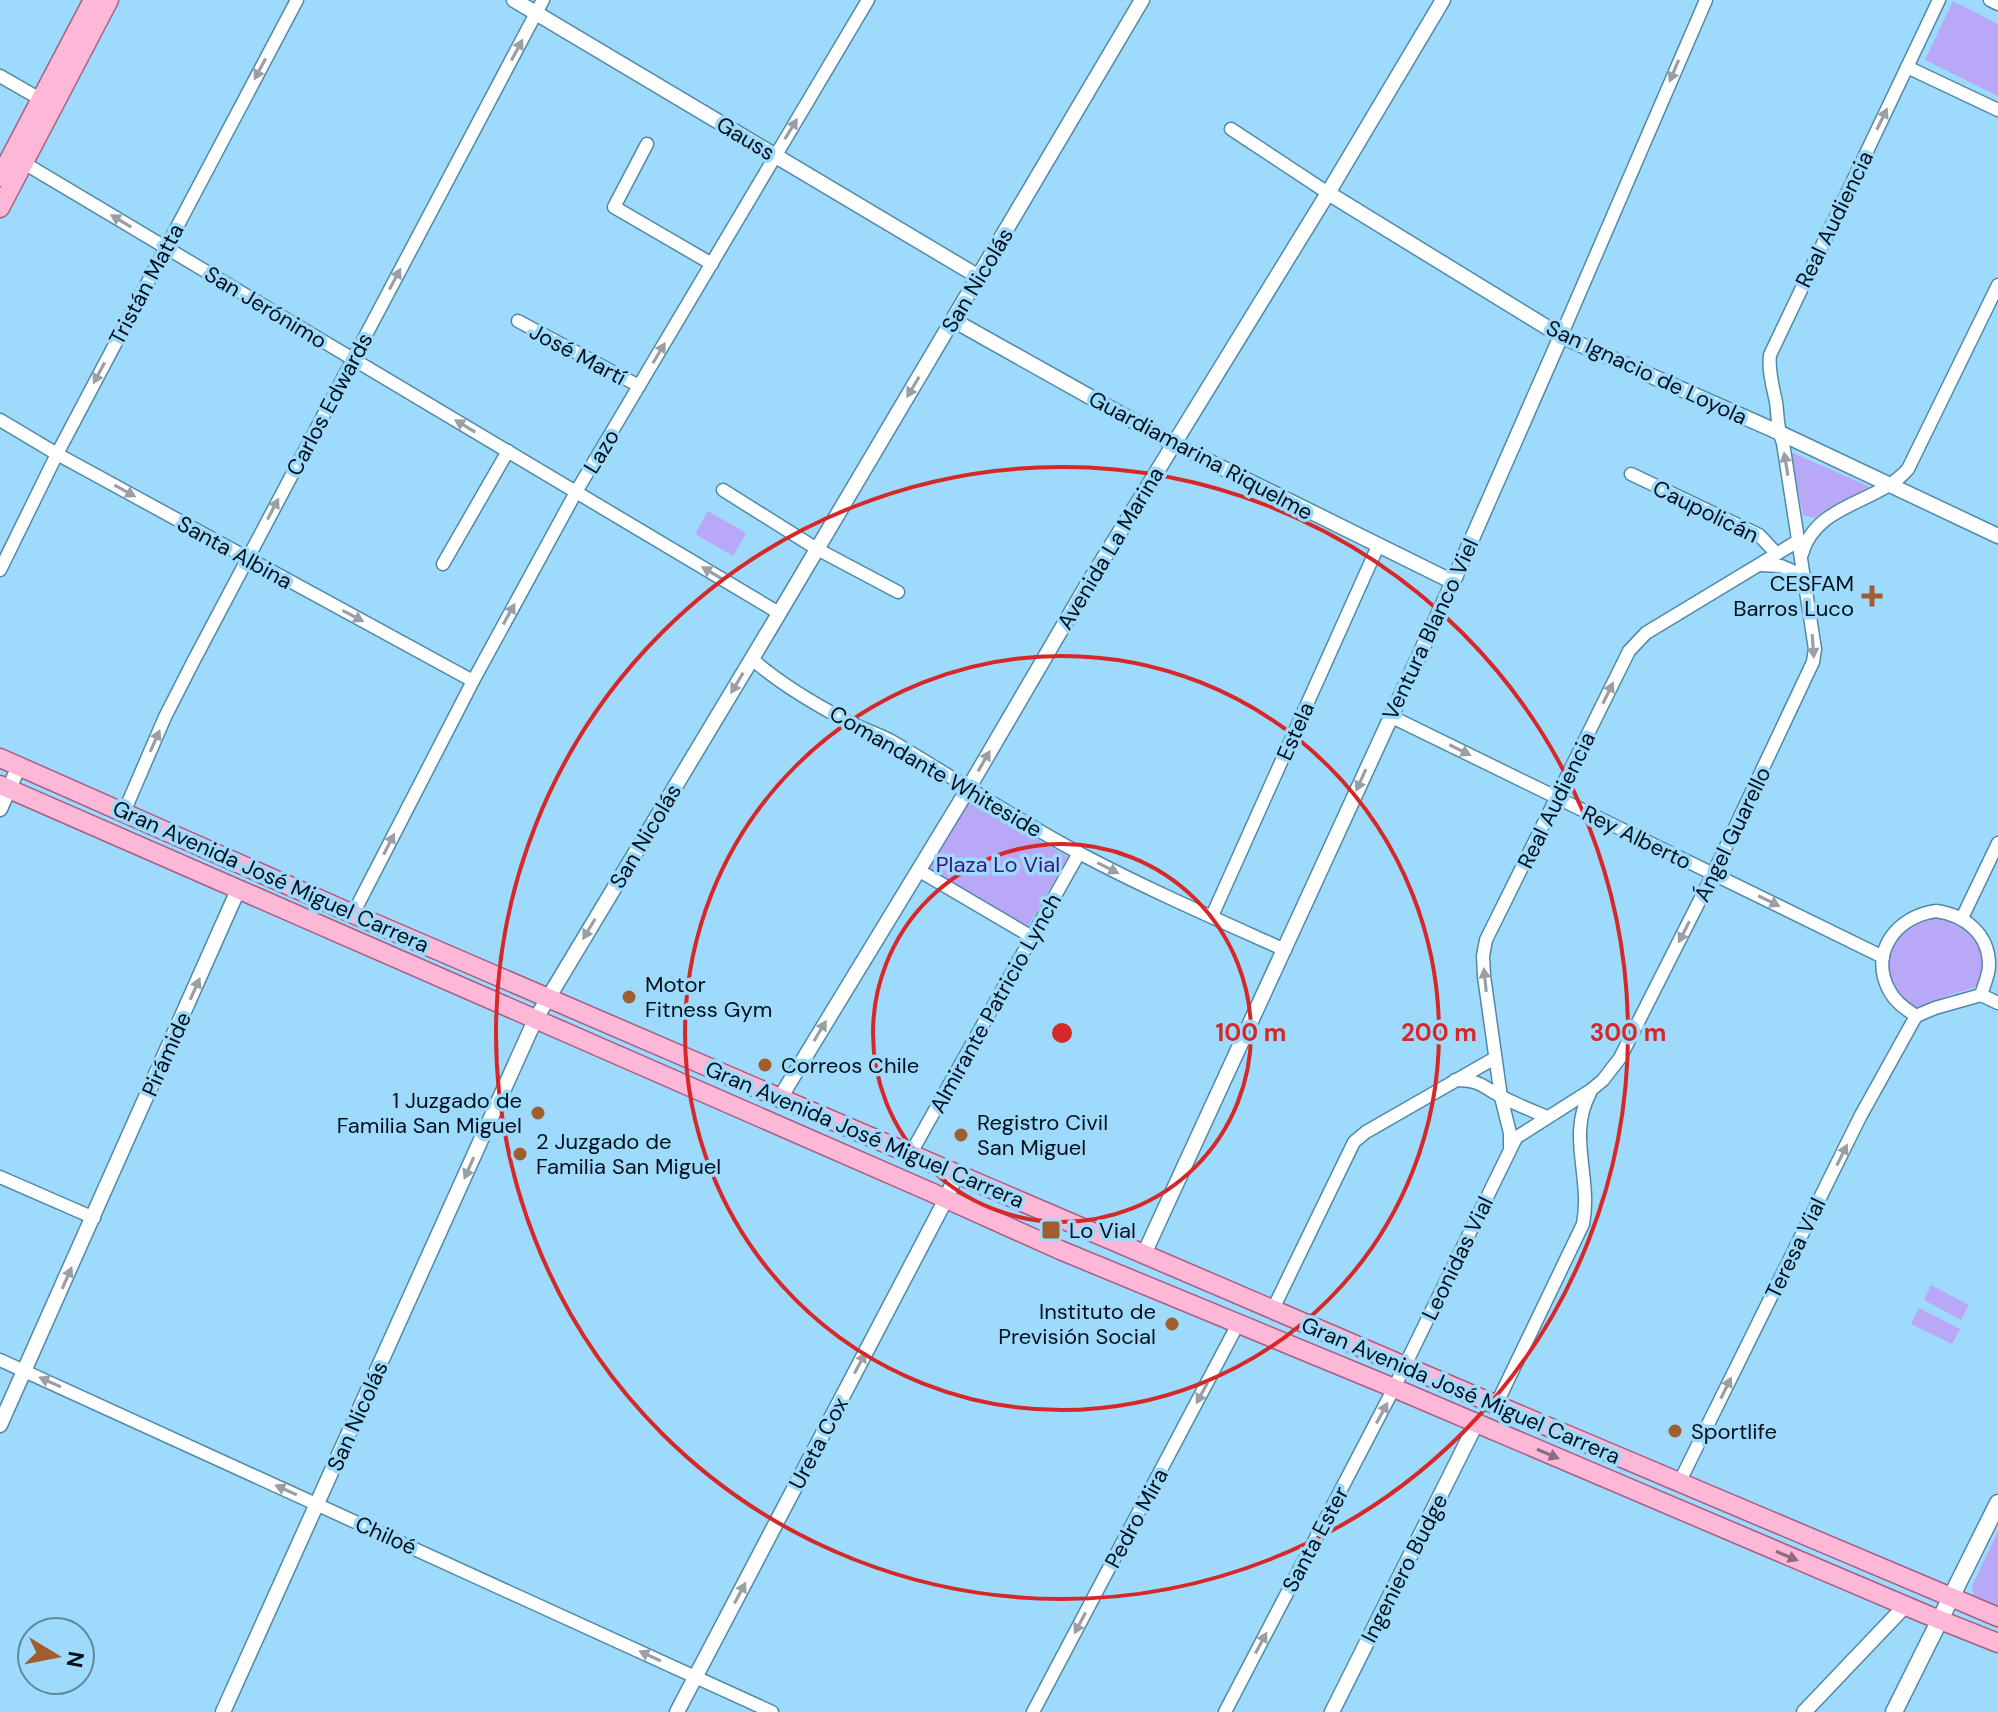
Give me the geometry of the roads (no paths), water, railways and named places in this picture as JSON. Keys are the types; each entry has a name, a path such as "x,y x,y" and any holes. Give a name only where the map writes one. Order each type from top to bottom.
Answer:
{"main road":[{"path":"0,208 24,163 46,103 93,0"},
{"path":"0,177 109,0"},
{"name":"Gran Avenida José Miguel Carrera","path":"0,758 780,1098 1998,1617"},
{"name":"Gran Avenida José Miguel Carrera","path":"5,787 1060,1250 1998,1643"},
{"path":"238,890 242,864"},
{"path":"1653,1498 1667,1493 1679,1483"},
{"path":"1894,1712 1997,1508"}],"street":[{"name":"Tristán Matta","path":"0,570 57,454 297,0"},
{"name":"Gauss","path":"514,0 540,7 776,156 979,277"},
{"name":"Lazo","path":"353,914 473,681 576,492 868,0"},
{"name":"San Nicolás","path":"223,1712 535,1020 1142,0"},
{"name":"Avenida La Marina","path":"780,1098 1443,0"},
{"name":"Ventura Blanco Viel","path":"1144,1254 1453,582 1706,0"},
{"name":"Real Audiencia","path":"1495,1058 1484,976 1486,940 1629,651 1646,633 1798,541 1783,443 1778,432 1770,355 1939,0"},
{"path":"1990,0 1998,4"},
{"name":"Carlos Edwards","path":"124,812 176,694 540,7"},
{"path":"1907,67 1998,110"},
{"path":"0,76 46,103"},
{"name":"San Ignacio de Loyola","path":"1231,129 1328,193 1561,336 1778,432 1998,536"},
{"path":"647,144 614,207 712,264"},
{"name":"San Jerónimo","path":"24,163 779,613"},
{"path":"1794,514 1808,523 1821,522 1891,485 1903,475 1912,463 1998,285"},
{"name":"Guardiamarina Riquelme","path":"953,320 1174,444 1453,582"},
{"name":"José Martí","path":"518,321 639,386"},
{"name":"Santa Albina","path":"0,420 473,681"},
{"path":"443,564 508,451"},
{"name":"Caupolicán","path":"1631,474 1759,535 1777,554"},
{"path":"723,490 817,549 898,592"},
{"path":"1801,559 1807,540 1821,522"},
{"name":"Ángel Guarello","path":"1547,1117 1591,1090 1620,1058 1713,874 1813,662 1815,649 1798,541"},
{"name":"Estela","path":"1212,916 1378,546"},
{"path":"1758,565 1781,566 1804,576"},
{"name":"Comandante Whiteside","path":"752,659 773,677 844,720 893,742 1079,853 1285,950"},
{"name":"Rey Alberto","path":"1390,716 1883,957"},
{"path":"0,809 5,787 19,766"},
{"path":"1962,918 1998,843"},
{"name":"Almirante Patricio Lynch","path":"911,1153 1079,853"},
{"path":"918,870 1032,937"},
{"name":"Pirámide","path":"0,1425 238,890"},
{"path":"1981,995 1988,976 1987,953 1977,932 1962,918 1936,911 1924,913 1894,931 1883,957 1887,988 1902,1006 1916,1016 1981,995 1998,1003"},
{"name":"Teresa Vial","path":"1679,1483 1860,1117 1916,1016"},
{"path":"1273,1309 1354,1142 1366,1132 1495,1058 1510,1133 1510,1149"},
{"path":"1455,1080 1481,1084 1501,1097 1547,1117"},
{"name":"Ángel Guarello","path":"1496,1405 1583,1224 1586,1194 1579,1128 1580,1114 1591,1090"},
{"name":"Leonidas Vial","path":"1404,1366 1510,1149 1517,1137 1547,1117"},
{"name":"Ureta Cox","path":"677,1712 957,1173"},
{"path":"0,1177 94,1218"},
{"name":"Pedro Mira","path":"1033,1712 1238,1324"},
{"name":"Chiloé","path":"0,1360 772,1712"},
{"name":"Santa Ester","path":"1225,1712 1404,1366"},
{"name":"Ingeniero Budge","path":"1332,1712 1476,1424"},
{"path":"1804,1712 1905,1606"}],"place":[{"name":"CESFAM Barros Luco","path":"1872,596"},
{"name":"Motor Fitness Gym","path":"629,997"},
{"name":"Correos Chile","path":"765,1065"},
{"name":"1 Juzgado de Familia San Miguel","path":"538,1113"},
{"name":"Registro Civil San Miguel","path":"961,1135"},
{"name":"2 Juzgado de Familia San Miguel","path":"520,1154"},
{"name":"Lo Vial","path":"1051,1230"},
{"name":"Instituto de Previsión Social","path":"1172,1324"},
{"name":"Sportlife","path":"1675,1431"}],"park label":[{"name":"Plaza Lo Vial","path":"998,864"}]}
